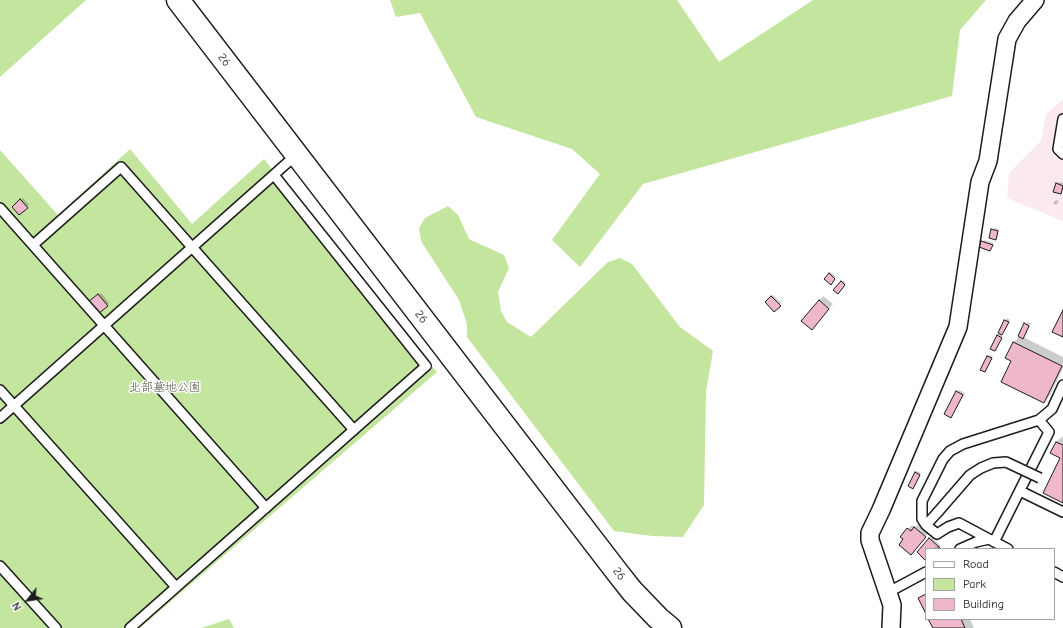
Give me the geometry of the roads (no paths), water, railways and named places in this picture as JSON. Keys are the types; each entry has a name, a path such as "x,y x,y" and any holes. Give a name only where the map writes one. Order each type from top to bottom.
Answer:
{"street":[{"name":"26","path":"178,0 617,572 632,591 658,618 670,628"},
{"path":"891,628 892,605 870,540 870,533 958,327 980,182 988,161 1005,48 1011,30 1036,0"}],"lane":[{"path":"1063,119 1058,148 1063,154"},
{"path":"0,418 296,155"},
{"path":"33,245 121,167 354,430"},
{"path":"130,628 426,366 274,175"},
{"path":"0,208 266,508"},
{"path":"1006,548 959,523 948,527 937,534 926,525 922,519 922,501 943,459 950,451 963,444 1039,420 1052,409 1063,385"},
{"path":"0,390 176,587"},
{"path":"992,541 1020,491 1049,432 1039,420"},
{"path":"926,525 970,475 993,463 1006,462 1040,478"},
{"path":"1020,491 1063,512"},
{"path":"962,548 976,542 992,541"},
{"path":"0,566 56,628"},
{"path":"888,593 925,573"}],"park label":[{"name":"北部墓地公園","path":"165,388"}]}
